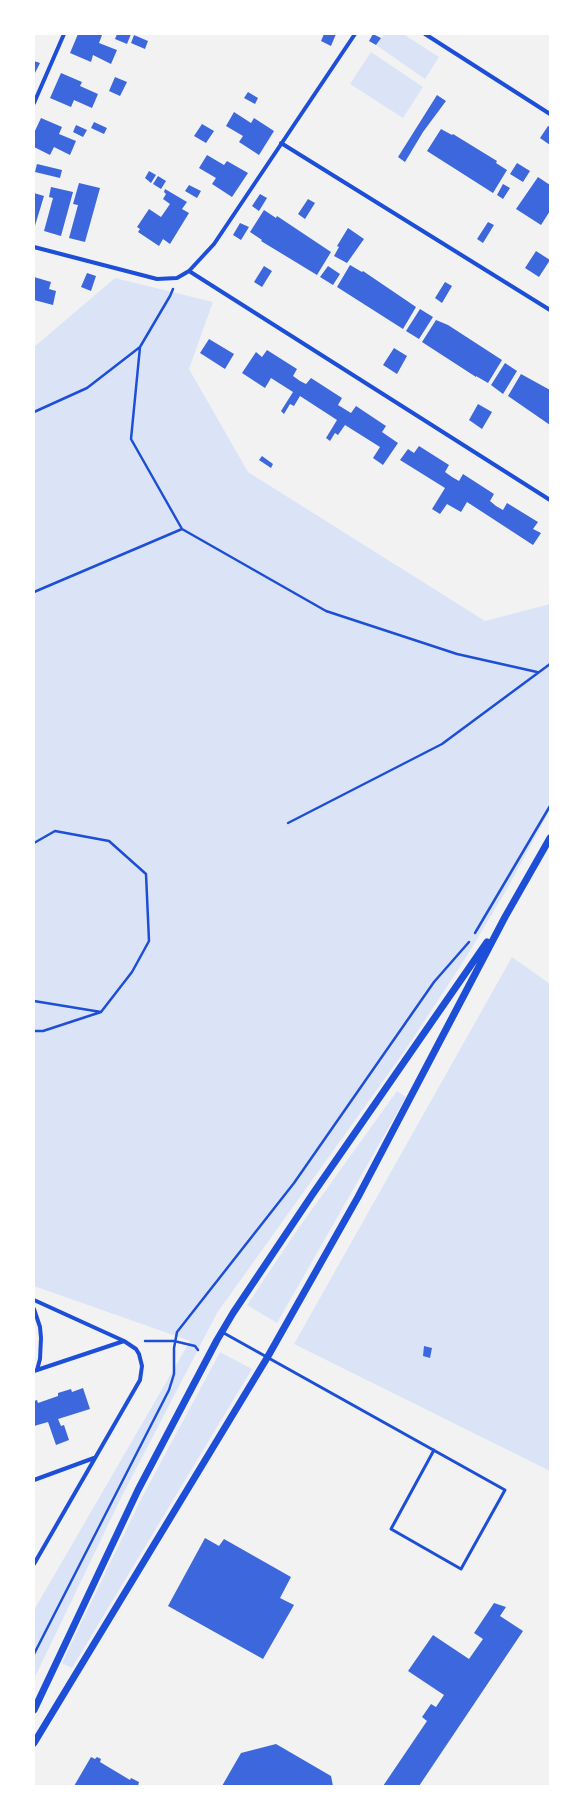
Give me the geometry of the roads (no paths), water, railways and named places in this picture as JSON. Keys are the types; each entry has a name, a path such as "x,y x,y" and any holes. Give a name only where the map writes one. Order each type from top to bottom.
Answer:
{"street":[{"path":"34,103 64,34"},
{"path":"34,247 157,279 177,278 189,271 214,244 355,34"},
{"path":"425,34 550,114"},
{"path":"281,143 550,310"},
{"path":"189,271 550,500"},
{"path":"34,1744 267,1358 358,1197 504,917 550,838"},
{"path":"34,1710 135,1497 222,1332 312,1195 504,917"},
{"path":"34,1300 124,1341 136,1349 142,1366 140,1380 34,1564"},
{"path":"34,1309 40,1327 41,1350 35,1370"},
{"path":"35,1370 124,1341"},
{"path":"34,1480 94,1458"}],"lane":[{"path":"222,1332 267,1358 434,1450 505,1490 462,1569 390,1529 434,1450"}]}
